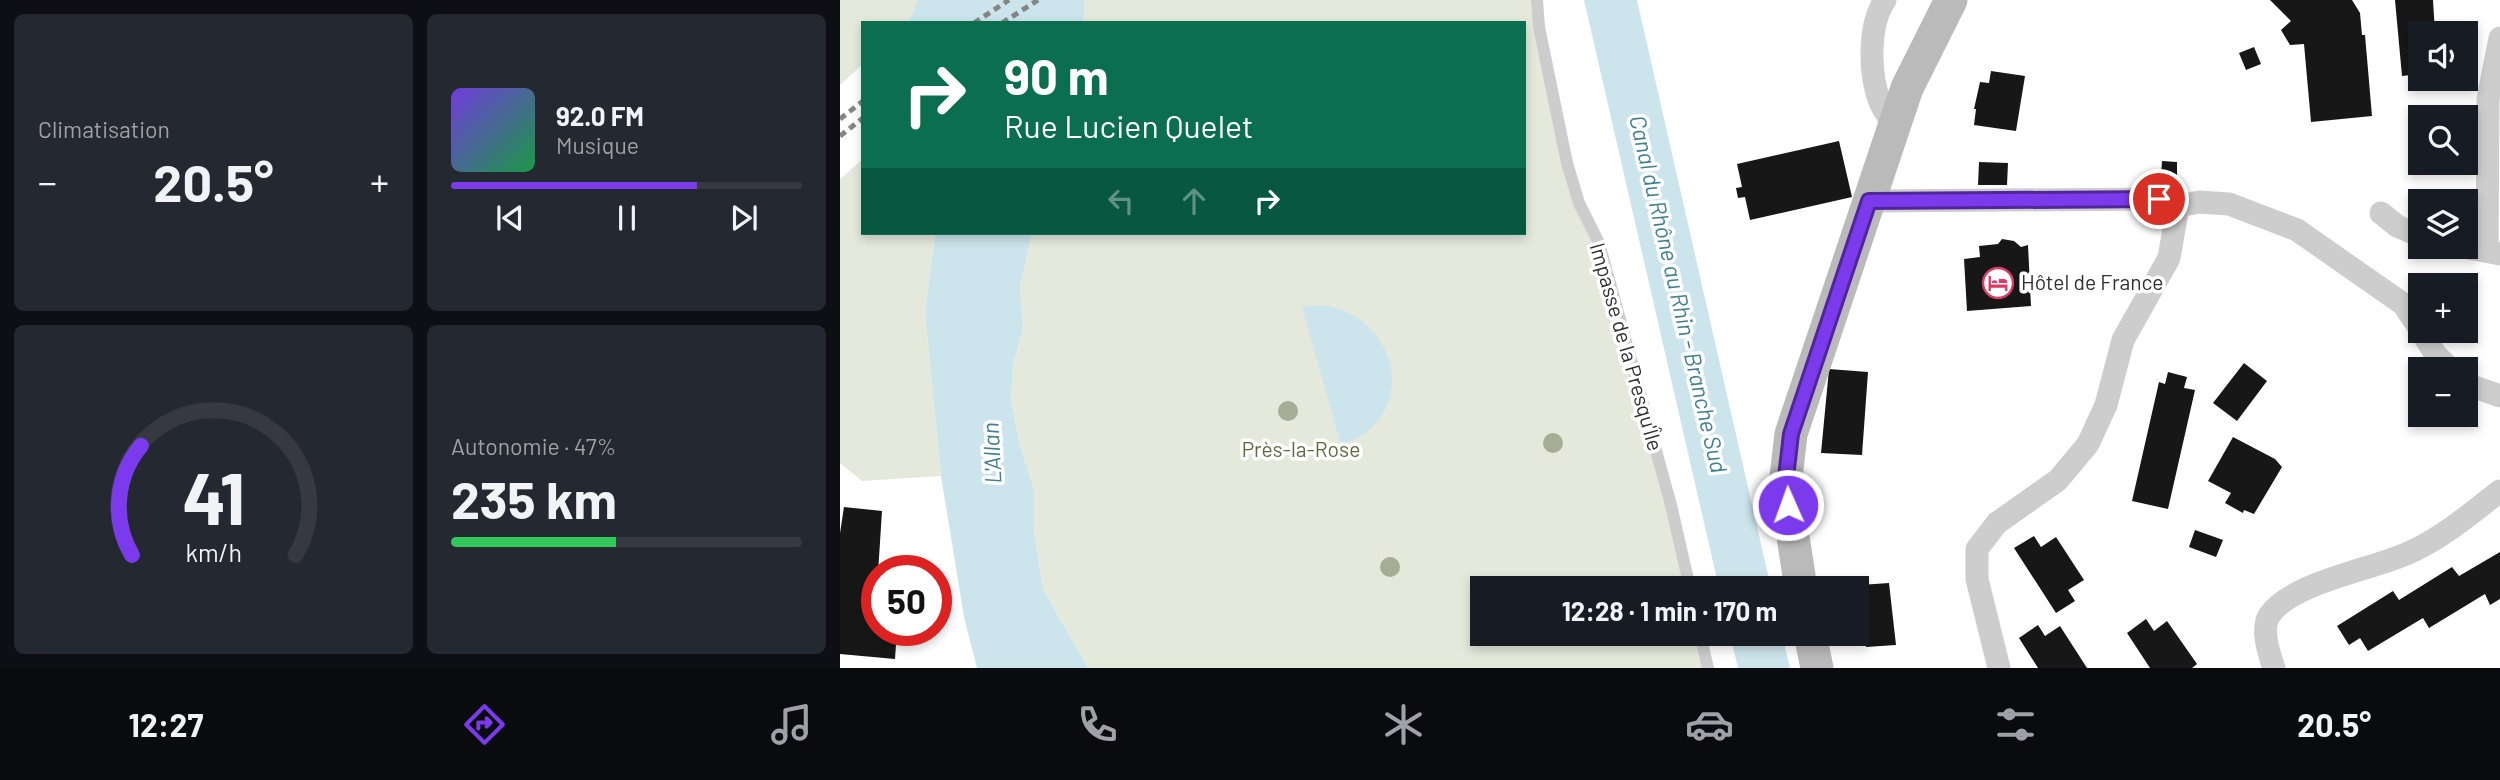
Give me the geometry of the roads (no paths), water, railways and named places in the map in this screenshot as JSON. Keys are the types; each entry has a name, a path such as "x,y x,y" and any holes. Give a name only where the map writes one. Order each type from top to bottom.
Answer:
{"main road":[{"path":"1799,576 1785,486 1791,434 1894,126 1917,68 1951,0"},
{"path":"1812,646 1817,668"}],"street":[{"path":"1885,0 1874,29 1873,56 1880,103 1894,126"},
{"path":"2493,253 2488,99 2500,38"},
{"path":"1869,201 2159,199 2178,206 2199,202 2229,204 2297,230 2403,304 2408,311"},
{"path":"1999,668 1977,579 1977,549 1997,523 2058,480 2088,444 2106,405 2123,340 2169,258 2178,206"},
{"path":"2381,213 2396,226 2408,231"},
{"path":"2478,388 2500,396"},
{"path":"2274,668 2267,646 2267,618 2294,592 2406,554 2440,536 2500,491"}],"lane":[{"name":"Impasse de la Presqu'Île","path":"1537,0 1539,27 1567,163 1579,203 1599,243 1671,505 1687,576"},
{"path":"1703,646 1708,668"}],"water":[{"path":"917,0 1085,0 1083,21 907,21 913,14"},
{"name":"Canal du Rhône au Rhin - Branche Sud","path":"1584,0 1637,0 1768,576 1716,576"},
{"name":"L'Allan","path":"935,235 1032,235 1020,287 1023,328 1013,365 1011,400 1020,446 1034,489 1034,530 1043,589 1088,668 977,668 964,617 941,476 925,312"},
{"path":"1321,305 1348,313 1369,328 1384,347 1391,369 1391,392 1383,414 1366,432 1341,445 1302,307"},
{"path":"1733,646 1785,646 1790,668 1738,668"}],"railway":[{"path":"977,21 1009,0"},
{"path":"1005,21 1038,0"},
{"path":"840,119 861,103"},
{"path":"840,136 861,120"}],"place":[{"name":"Hôtel de France","path":"1998,283"}],"park label":[{"name":"Près-la-Rose","path":"1301,450"}]}
